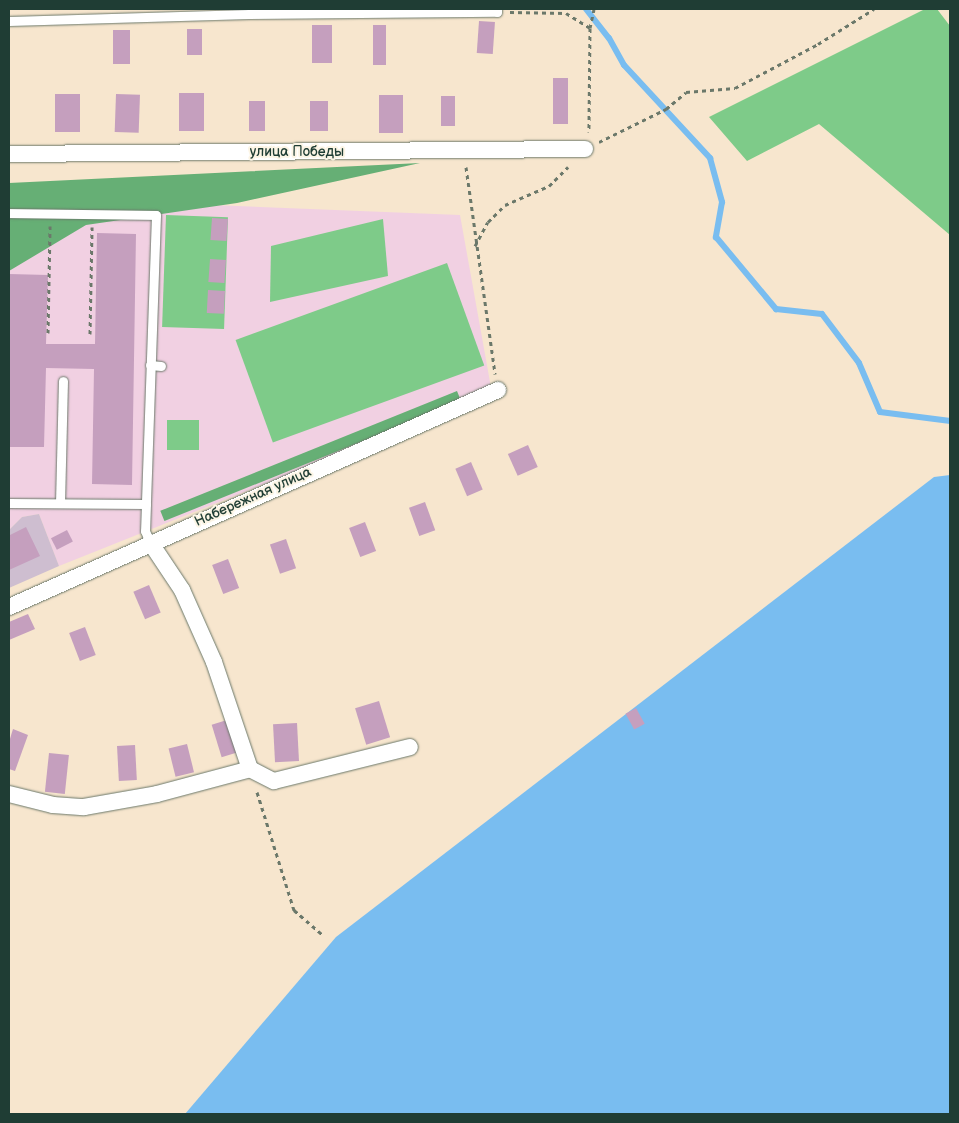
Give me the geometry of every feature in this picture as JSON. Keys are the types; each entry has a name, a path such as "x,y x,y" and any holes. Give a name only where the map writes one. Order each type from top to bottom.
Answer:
{"street":[{"name":"улица Победы","path":"9,154 584,149"},
{"name":"Набережная улица","path":"9,607 150,542 498,390"},
{"path":"150,542 182,590 214,662 250,769"},
{"path":"9,794 53,805 84,807 158,794 250,769 274,781 410,747"}],"lane":[{"path":"9,21 249,14 497,10"},
{"path":"9,212 156,215 145,531 150,542"},
{"path":"150,365 161,366"},
{"path":"60,503 62,381"},
{"path":"9,503 146,504"}],"path":[{"path":"475,246 488,222 505,205 549,186 584,149 589,140 590,28 594,9"},
{"path":"584,149 666,109 686,92 735,88 818,44 874,9"},
{"path":"497,10 566,13 590,28"},
{"path":"464,150 475,246 498,390"},
{"path":"48,333 50,213"},
{"path":"90,334 93,214"},
{"path":"250,769 294,910 324,935"}],"shaded area":[{"path":"9,197 460,215 492,393 59,566 39,514 22,517 9,530"},
{"path":"39,514 59,566 9,588 9,530 22,517"}],"green space":[{"path":"925,9 937,9 950,26 950,235 819,124 747,161 709,117"},
{"path":"420,163 237,203 86,225 9,271 9,183"},
{"path":"166,215 228,217 224,329 162,327"},
{"path":"383,219 388,276 270,302 271,246"},
{"path":"447,263 484,365 273,442 236,340"},
{"path":"457,391 461,401 164,521 160,511"},
{"path":"167,420 199,420 199,450 167,450"}],"water":[{"path":"950,475 950,1114 185,1114 336,937 934,477"}],"building":[{"path":"479,21 495,22 493,54 477,53"},
{"path":"312,25 332,25 332,63 312,63"},
{"path":"373,25 386,25 386,65 373,65"},
{"path":"187,29 202,29 202,55 187,55"},
{"path":"113,30 130,30 130,64 113,64"},
{"path":"553,78 568,78 568,124 553,124"},
{"path":"179,93 204,93 204,131 179,131"},
{"path":"55,94 80,94 80,132 55,132"},
{"path":"116,94 140,95 139,133 115,132"},
{"path":"379,95 403,95 403,133 379,133"},
{"path":"441,96 455,96 455,126 441,126"},
{"path":"249,101 265,101 265,131 249,131"},
{"path":"310,101 328,101 328,131 310,131"},
{"path":"212,218 228,219 226,241 210,240"},
{"path":"97,233 136,234 132,485 92,484 94,369 46,368 44,447 9,447 9,274 48,275 46,344 95,344"},
{"path":"210,259 226,260 224,283 208,282"},
{"path":"208,290 225,291 224,314 207,313"},
{"path":"528,445 538,467 518,476 508,454"},
{"path":"471,462 483,490 467,496 455,469"},
{"path":"425,502 435,530 419,536 409,508"},
{"path":"365,522 376,551 360,557 349,528"},
{"path":"26,527 40,556 9,570 9,532 10,535"},
{"path":"67,530 73,542 57,550 51,538"},
{"path":"286,539 296,568 280,574 270,545"},
{"path":"228,559 239,588 223,594 212,565"},
{"path":"149,585 161,613 145,619 133,592"},
{"path":"28,614 35,629 9,640 9,622"},
{"path":"85,627 96,655 80,661 69,633"},
{"path":"379,701 390,737 366,745 355,708"},
{"path":"636,708 645,724 634,730 626,714"},
{"path":"227,720 237,753 222,757 212,725"},
{"path":"297,723 299,761 275,762 273,724"},
{"path":"13,729 28,735 15,771 9,769 9,742"},
{"path":"187,744 194,772 176,777 169,749"},
{"path":"135,745 137,780 119,781 117,746"},
{"path":"49,753 69,755 65,794 45,792"}],"waterway":[{"path":"586,9 609,38 624,65 710,158 722,202 716,237 776,309 822,314 859,363 880,412 950,421"}]}
